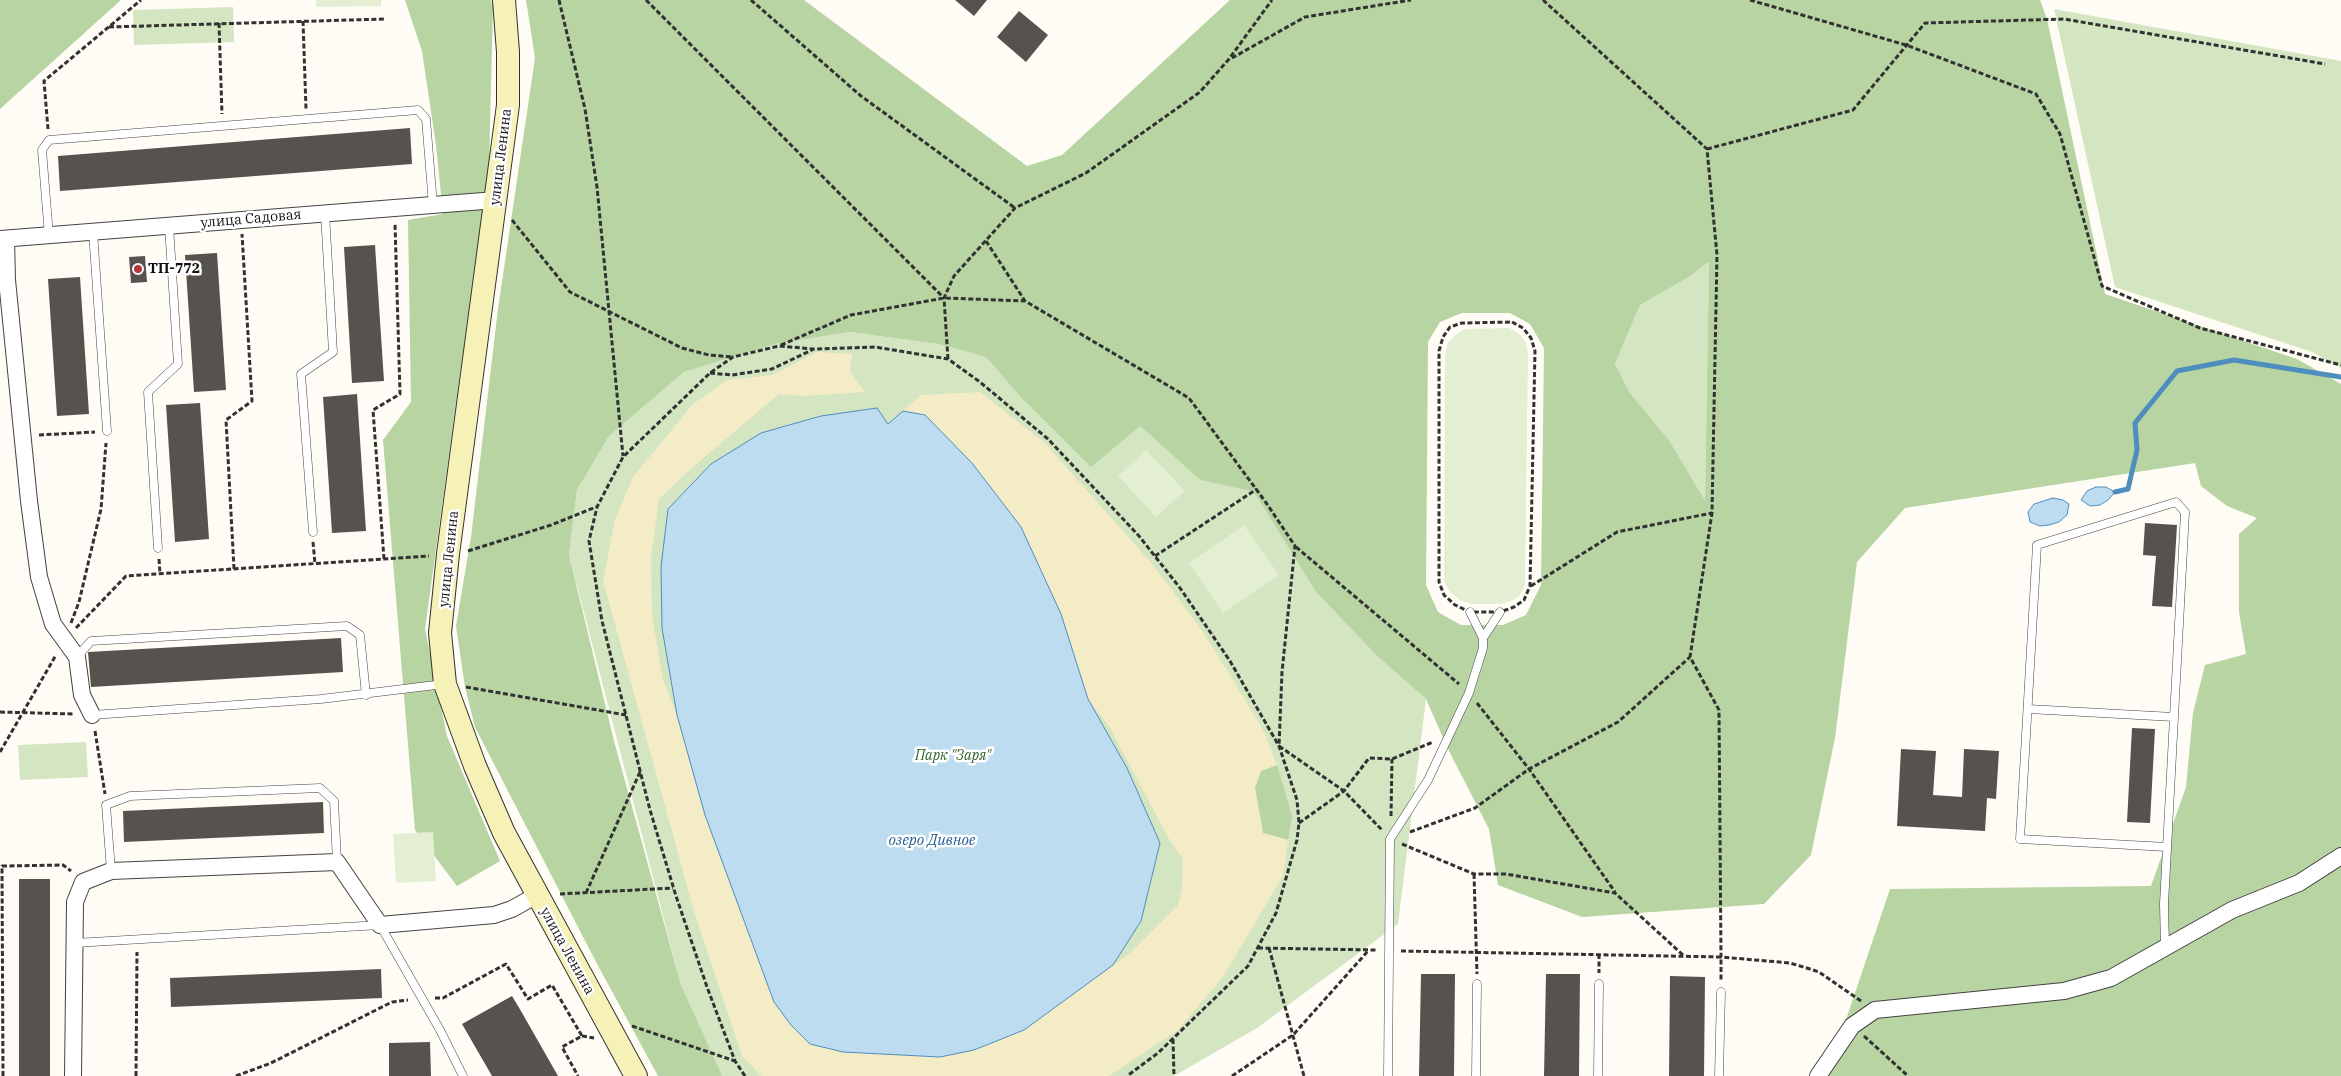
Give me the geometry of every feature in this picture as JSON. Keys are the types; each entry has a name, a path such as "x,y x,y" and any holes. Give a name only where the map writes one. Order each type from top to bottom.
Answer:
{"street":[{"name":"улица Ленина","path":"504,0 508,52 508,105 448,554 440,633 445,684 474,766 504,833 636,1076"},
{"name":"улица Садовая","path":"92,714 82,695 77,657 53,624 38,577 3,239 496,200"},
{"path":"1818,1076 1852,1026 1875,1010 2064,991 2110,978 2232,910 2299,883 2341,856"},
{"path":"73,1076 75,902 83,882 111,871 337,862 380,925 494,915 512,909 537,895"}],"lane":[{"path":"49,236 42,150 49,140 306,119 418,110 426,119 433,205"},
{"path":"313,532 302,374 333,352 325,214"},
{"path":"158,548 148,392 178,364 169,226"},
{"path":"93,232 107,431"},
{"path":"2165,947 2164,904 2185,512 2176,502 2037,545 2020,839 2167,847"},
{"path":"1388,1076 1390,839 1428,780 1469,693 1483,648 1483,638 1470,612"},
{"path":"1483,638 1500,612"},
{"path":"77,657 91,641 347,626 360,635 366,695"},
{"path":"92,714 366,695 445,684"},
{"path":"2028,709 2174,717"},
{"path":"111,871 106,805 130,796 320,788 334,801 337,862"},
{"path":"75,943 380,925 440,1030 463,1076"},
{"path":"1476,1076 1478,984"},
{"path":"1598,1076 1599,984"},
{"path":"1719,1076 1721,992"}],"path":[{"path":"49,140 44,81 141,0"},
{"path":"559,0 585,109 597,187 623,457"},
{"path":"646,0 944,298"},
{"path":"751,0 861,96 1015,208"},
{"path":"948,359 944,298 954,276 1015,208 1086,173 1200,92 1229,59 1272,0"},
{"path":"1229,59 1305,17 1411,0"},
{"path":"1543,0 1707,149 1717,255 1712,514 1690,657 1719,710 1721,992"},
{"path":"1750,0 1906,45 2036,94 2060,134 2102,286 2200,328 2341,365"},
{"path":"109,27 385,19"},
{"path":"1707,149 1853,110 1925,24 2064,19 2325,64"},
{"path":"303,21 306,119"},
{"path":"219,23 223,126"},
{"path":"496,200 570,292 610,314 682,348 709,354 733,357 779,346 851,315 944,298 1025,301"},
{"path":"384,559 373,410 400,394 394,208"},
{"path":"234,569 226,420 252,401 241,220"},
{"path":"986,241 1025,301 1189,398 1257,489 1296,546 1282,672 1279,746"},
{"path":"1512,322 1523,328 1531,338 1535,351 1530,586 1524,600 1514,607 1500,612 1470,612 1455,605 1444,595 1439,582 1439,351 1443,337 1450,327 1462,323 1512,322"},
{"path":"779,346 814,349 875,347 948,359 980,382 1048,439 1139,536 1180,588 1230,661 1279,746 1297,800 1299,824 1297,840 1276,913 1248,966 1158,1053 1127,1076"},
{"path":"710,373 732,375 772,370 814,349"},
{"path":"733,357 710,373 623,457 597,507 589,541 602,621 640,772 673,888 735,1061 745,1076"},
{"path":"0,752 64,640 79,602 101,509 107,431 23,436"},
{"path":"1155,556 1257,489"},
{"path":"462,553 551,525 597,507"},
{"path":"1530,586 1617,532 1712,514"},
{"path":"313,532 315,564"},
{"path":"64,640 126,576 435,555"},
{"path":"1390,839 1475,808 1529,769 1618,722 1690,657"},
{"path":"445,684 514,694 626,715"},
{"path":"0,712 24,711 92,714 106,805"},
{"path":"1299,824 1344,791 1369,758 1392,759 1449,736"},
{"path":"1279,746 1344,791 1390,839 1474,874 1506,874 1615,892 1684,956"},
{"path":"1390,839 1392,759"},
{"path":"586,893 640,772"},
{"path":"3,1076 1,865 63,865 83,882"},
{"path":"1474,874 1478,984"},
{"path":"537,895 673,888"},
{"path":"136,1076 137,939"},
{"path":"1258,948 1721,957 1799,965 1820,972 1875,1010"},
{"path":"1269,948 1304,1076"},
{"path":"1232,1076 1293,1035 1368,950"},
{"path":"1599,954 1599,984"},
{"path":"626,1024 735,1061"},
{"path":"1852,1026 1908,1076"},
{"path":"1173,1039 1174,1076"}],"green space":[{"path":"0,0 121,0 0,109"},
{"path":"316,0 381,0 381,6 316,7"},
{"path":"405,0 491,0 493,7 489,164 425,629 447,736 500,861 457,886 415,830 383,440 411,402 408,220 443,214 436,145 422,51"},
{"path":"526,0 804,0 1027,166 1062,155 1230,0 2040,0 2047,19 2105,294 2297,359 2341,384 2341,1076 1827,1076 1890,889 2151,886 2186,787 2193,713 2205,665 2246,654 2239,612 2239,534 2257,518 2227,506 2201,486 2195,463 1905,508 1857,562 1835,738 1811,855 1764,904 1582,917 1498,885 1489,829 1448,749 1426,699 1377,656 1316,592 1254,492 1200,480 1140,426 1091,467 1017,393 986,357 938,344 850,332 775,344 684,372 609,436 577,490 569,555 614,741 681,985 722,1076 658,1076 596,962 475,727 465,687 456,626 471,537 498,309 535,58","holes":["1709,262 1705,501 1669,440 1630,393 1615,364 1640,305 1689,277","1462,313 1510,313 1530,324 1544,348 1541,585 1526,615 1503,625 1461,625 1438,612 1426,585 1428,342 1440,322"]},
{"path":"233,7 234,42 134,45 133,10"},
{"path":"2054,9 2341,61 2341,368 2312,352 2115,287"},
{"path":"1709,261 1705,502 1669,440 1630,393 1615,364 1640,305 1689,277"},
{"path":"1509,328 1519,334 1526,343 1528,354 1525,585 1520,596 1511,601 1501,604 1471,604 1460,600 1449,591 1444,581 1445,354 1448,343 1455,335 1465,329"},
{"name":"Парк \"Заря\"","path":"850,332 937,344 986,357 1017,393 1140,426 1200,480 1254,492 1316,592 1377,656 1426,699 1398,924 1257,1028 1174,1076 722,1076 681,985 569,555 577,490 609,436 684,372 775,344"},
{"path":"1146,450 1185,491 1156,517 1118,476"},
{"path":"1244,525 1279,575 1223,613 1189,563"},
{"path":"86,742 88,777 20,780 18,745"},
{"path":"1277,765 1292,816 1288,840 1263,833 1255,788 1261,771"},
{"path":"433,832 436,881 396,883 393,834"}],"sand":[{"path":"817,352 852,354 850,371 865,392 805,396 779,394 693,467 659,499 651,556 652,615 663,680 677,715 705,815 774,1002 843,1052 940,1057 1024,1030 1130,953 1178,905 1182,888 1183,859 1169,839 1110,728 1088,699 1061,614 1021,527 926,415 903,411 921,395 980,392 1045,443 1153,565 1199,626 1230,675 1265,733 1277,765 1261,771 1255,788 1263,833 1288,840 1283,876 1223,977 1178,1030 1109,1076 761,1076 742,1056 695,915 603,581 615,519 633,477 693,404 727,380 772,375"}],"water":[{"name":"озеро Дивное","path":"877,408 888,424 903,411 925,415 972,463 1021,527 1061,614 1088,699 1127,768 1160,843 1141,921 1113,965 1024,1030 974,1050 940,1057 843,1052 810,1044 791,1025 774,1002 705,815 677,715 662,628 661,567 668,509 711,464 761,433 821,416"},
{"path":"2096,487 2106,487 2115,492 2100,505 2090,506 2081,500 2087,491"},
{"path":"2053,498 2063,500 2069,504 2067,515 2059,522 2049,525 2040,526 2030,522 2028,512 2034,504"}],"building":[{"path":"955,0 987,0 974,16"},
{"path":"1019,11 1048,35 1026,62 997,37"},
{"path":"410,128 412,164 60,191 58,156"},
{"path":"375,245 384,381 352,383 344,247"},
{"path":"217,253 226,390 194,392 185,255"},
{"name":"ТП-772","path":"145,256 147,282 131,283 129,257"},
{"path":"80,277 89,414 57,416 48,279"},
{"path":"357,394 366,531 332,533 323,397"},
{"path":"200,403 209,539 175,542 166,405"},
{"path":"2145,523 2177,525 2172,607 2152,606 2156,556 2143,555"},
{"path":"341,638 343,672 91,687 88,652"},
{"path":"2132,728 2155,729 2150,823 2127,822"},
{"path":"1901,749 1936,751 1933,795 1962,797 1964,749 1999,751 1996,799 1987,798 1985,831 1897,826"},
{"path":"323,802 324,833 124,842 123,811"},
{"path":"19,879 50,879 50,1076 19,1076"},
{"path":"381,969 382,998 171,1007 170,978"},
{"path":"1421,974 1455,974 1454,1076 1419,1076"},
{"path":"1546,974 1580,974 1579,1076 1544,1076"},
{"path":"1670,976 1705,977 1704,1076 1669,1076"},
{"path":"512,996 558,1076 492,1076 462,1024"},
{"path":"430,1042 431,1076 389,1076 389,1043"}],"waterway":[{"path":"2115,492 2128,489 2137,450 2135,423 2177,371 2234,360 2341,377"}],"place":[{"name":"ТП-772","path":"138,269"}]}
